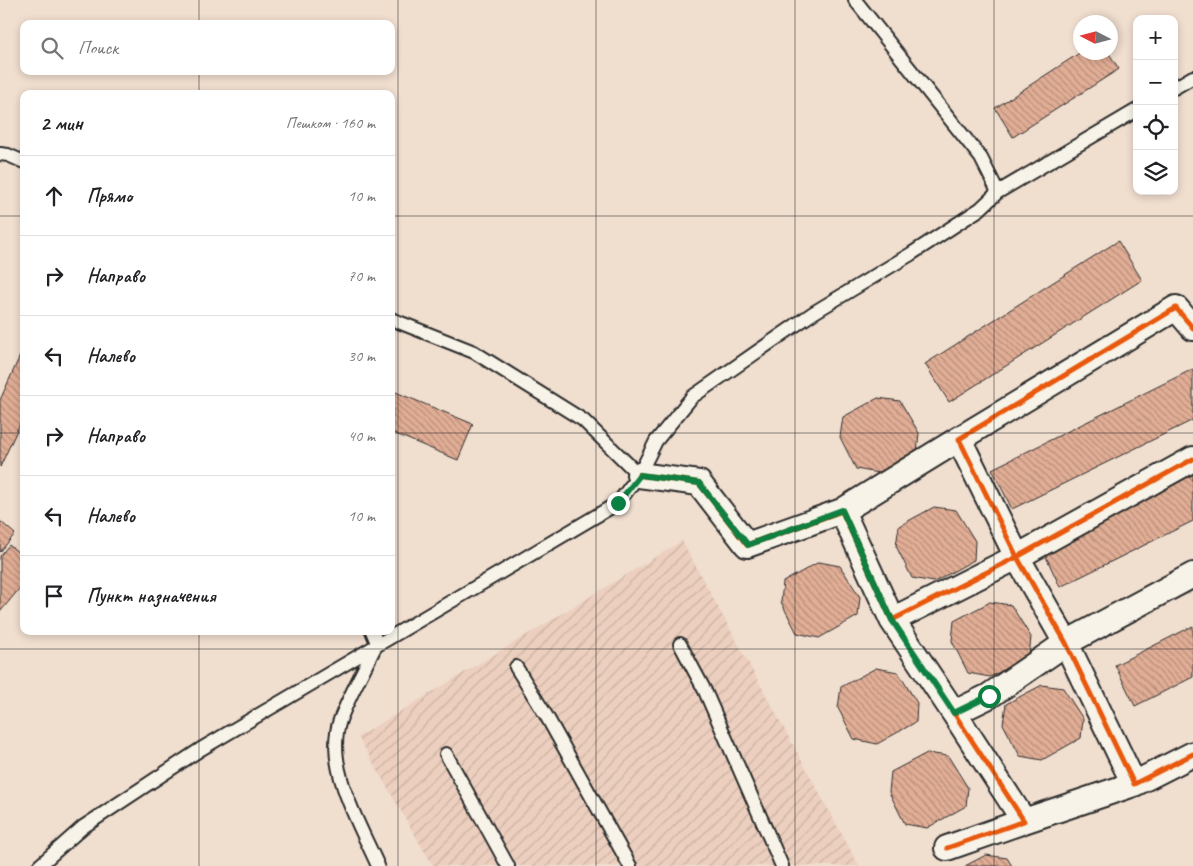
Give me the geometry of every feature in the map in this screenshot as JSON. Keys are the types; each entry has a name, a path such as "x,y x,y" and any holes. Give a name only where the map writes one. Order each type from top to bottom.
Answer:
{"street":[{"path":"640,475 699,483 748,545 842,510 1176,308 1193,328"},
{"path":"959,440 1017,557 1066,643 1134,784"},
{"path":"892,620 1017,557 1193,459"},
{"path":"842,510 892,620 1024,821"},
{"path":"954,713 989,696 1066,643 1193,575"},
{"path":"948,848 1134,784 1193,754"}],"lane":[{"path":"855,0 981,158 998,192"},
{"path":"1178,86 1193,77"},
{"path":"395,633 618,503 640,475 656,441 692,397 813,313 911,254 972,214 998,192 1133,112"},
{"path":"0,154 20,160"},
{"path":"395,321 474,352 583,420 640,475"},
{"path":"374,635 377,643 340,721 336,754 344,790 378,866"},
{"path":"40,866 83,827 201,749 391,635"},
{"path":"680,644 705,691 782,866"},
{"path":"516,667 547,717 630,866"},
{"path":"446,754 508,866"}],"shaded area":[{"path":"682,541 859,866 433,866 358,737"}],"building":[{"path":"1073,57 1073,60 1113,60 1119,69 1013,137 995,108"},
{"path":"1118,241 1142,280 949,402 925,364"},
{"path":"20,356 20,424 0,467 0,400"},
{"path":"1193,369 1193,420 1012,509 992,469"},
{"path":"395,392 473,424 458,460 395,434"},
{"path":"878,398 900,401 919,433 917,452 878,473 856,469 840,437 843,417"},
{"path":"1193,470 1193,521 1060,587 1041,546"},
{"path":"934,507 956,510 975,541 974,560 934,582 912,578 896,546 899,526"},
{"path":"0,521 15,534 0,552"},
{"path":"9,545 20,554 20,588 0,612 0,556"},
{"path":"819,562 840,566 860,597 858,616 819,638 797,633 781,602 783,582"},
{"path":"990,602 1011,605 1031,637 1029,656 990,677 968,673 952,641 954,621"},
{"path":"1193,626 1193,677 1135,706 1115,665"},
{"path":"876,668 898,672 917,703 916,722 877,744 854,739 838,708 841,687"},
{"path":"1042,685 1063,688 1083,719 1081,738 1042,760 1020,756 1003,724 1006,704"},
{"path":"927,753 948,756 968,788 966,806 927,828 905,824 889,792 891,772"},
{"path":"986,855 1007,858 1012,866 965,866"}],"cycle path":[{"path":"1193,328 1176,308 959,439 1017,557 1066,643 1134,784 1193,754"},
{"path":"639,475 699,483 747,545 842,511 892,620 1017,557 1193,459"},
{"path":"947,848 1024,821 954,713"}],"route":[{"path":"618,503 640,475 699,483 748,545 842,510 892,620 954,713 989,696"}]}
